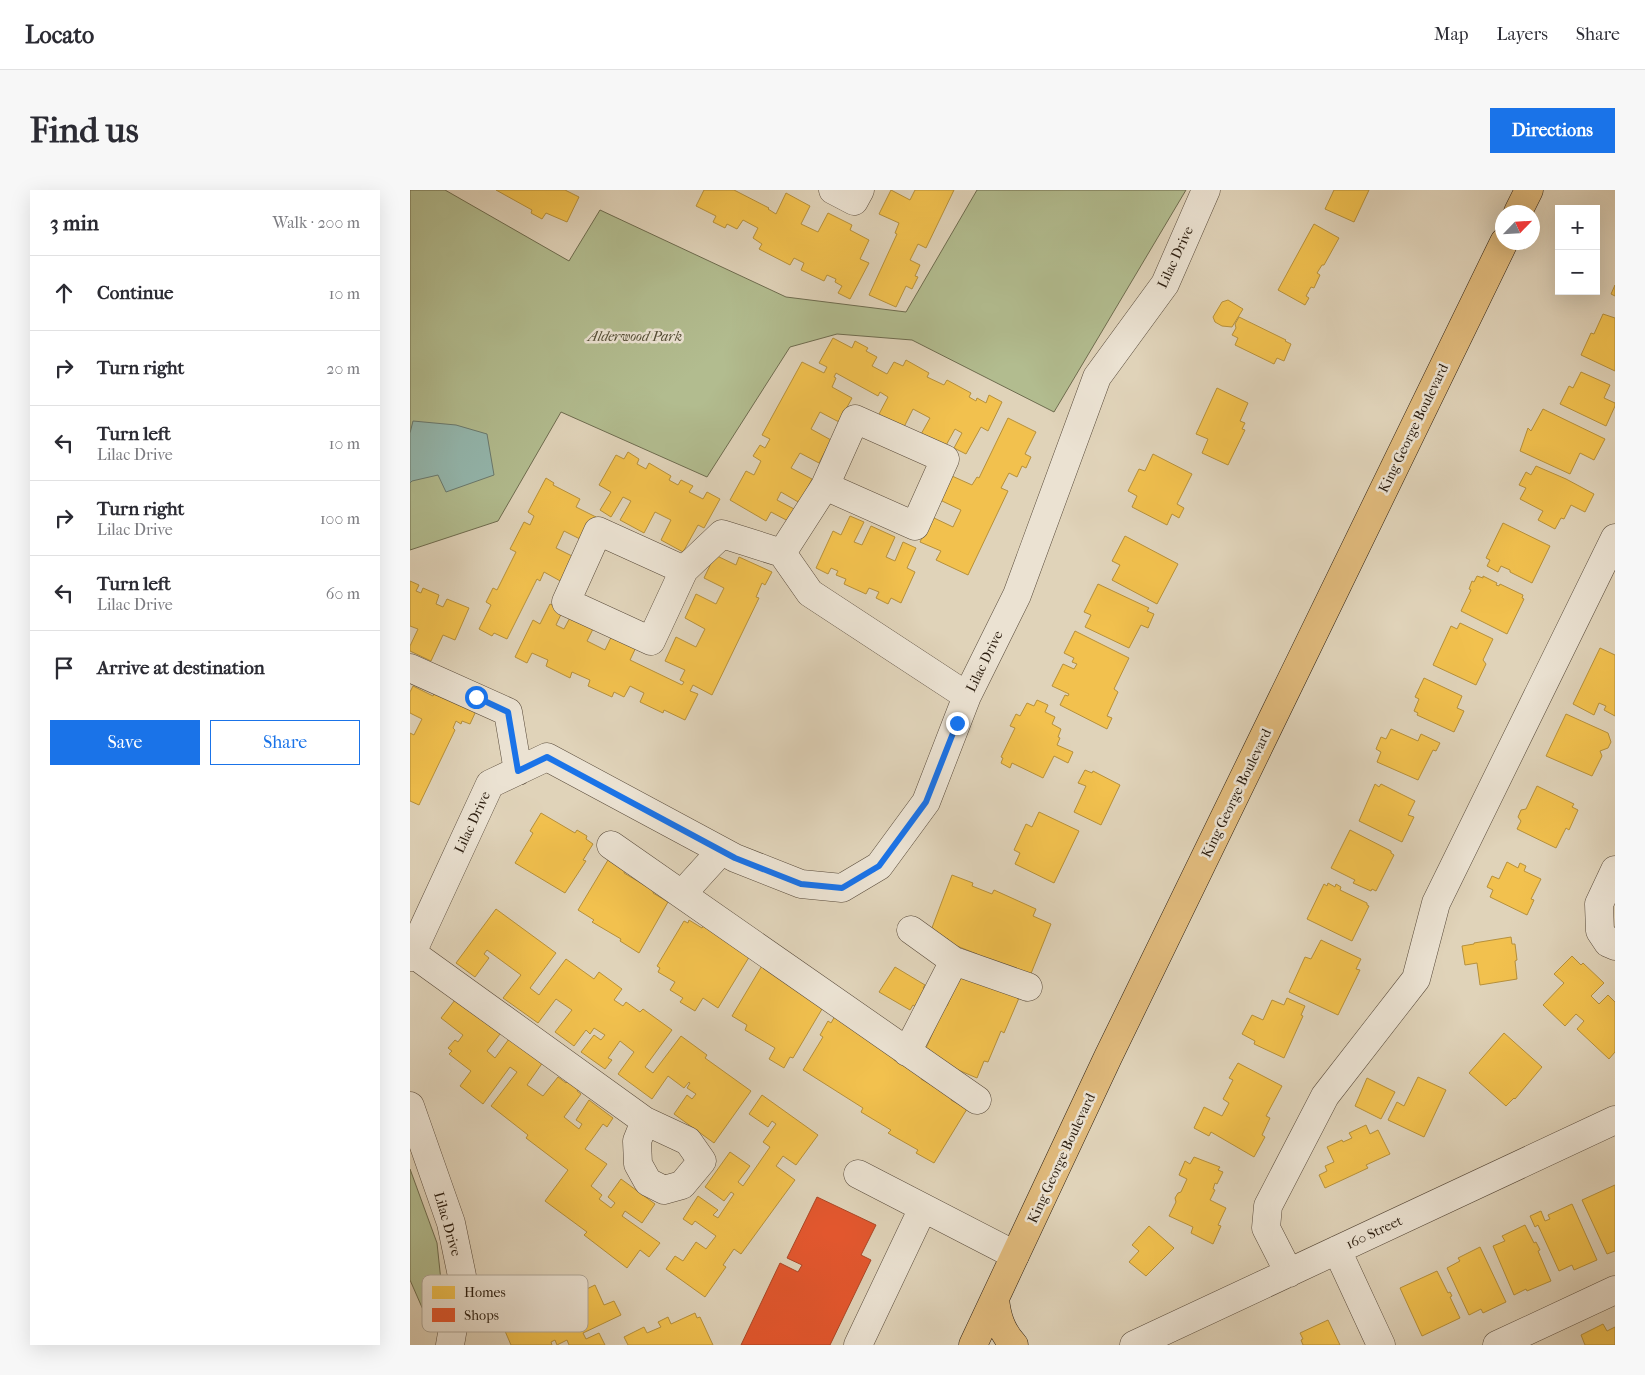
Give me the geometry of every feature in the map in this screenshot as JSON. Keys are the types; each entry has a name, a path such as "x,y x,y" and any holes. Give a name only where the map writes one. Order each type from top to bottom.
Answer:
{"main road":[{"path":"1522,205 1529,190"},
{"name":"King George Boulevard","path":"973,1345 1108,1057 1500,250"},
{"path":"995,1299 997,1318 1006,1336 1014,1345"}],"street":[{"path":"833,190 854,201 860,190"},
{"name":"Lilac Drive","path":"411,955 490,784 547,757 735,858 801,884 842,888 879,866 926,802 967,696 1017,595 1097,377 1165,284 1206,190"},
{"path":"782,553 825,486"},
{"path":"684,570 722,534 782,553 810,593 967,696"},
{"path":"1289,1273 1266,1228 1268,1206 1325,1096 1416,979 1436,903 1615,538"},
{"path":"410,668 508,712 518,771"},
{"path":"611,845 977,1100"},
{"path":"682,894 721,851"},
{"path":"1608,939 1600,904 1615,870"},
{"path":"911,930 954,961 1028,987"},
{"path":"411,955 645,1121"},
{"path":"907,1052 954,961"},
{"name":"Lilac Drive","path":"410,1106 451,1224 462,1275"},
{"name":"160 Street","path":"1134,1345 1615,1120"},
{"path":"858,1174 1015,1255"},
{"path":"858,1345 923,1208"},
{"path":"1337,1250 1381,1345"},
{"path":"1497,1345 1615,1290"},
{"name":"Lilac Drive","path":"450,1345 452,1332"}],"green space":[{"name":"Alderwood Park","path":"410,190 445,190 569,261 600,210 786,297 906,312 977,190 1186,190 1054,412 912,340 837,334 790,347 707,477 561,412 498,521 410,550"},
{"path":"410,1169 437,1243 440,1275 422,1275 422,1307 410,1280"}],"water":[{"path":"413,421 456,425 487,434 494,475 446,492 438,475 410,483 410,433"}],"building: Homes":[{"path":"496,190 565,190 579,197 567,222 546,213 542,219 531,213 532,210"},
{"path":"704,190 734,190 769,208 776,214 786,193 810,206 801,224 818,232 828,213 852,225 850,230 869,240 860,259 869,263 850,299 838,293 842,286 835,282 836,279 827,275 824,281 801,270 804,263 794,258 790,265 759,249 762,244 753,238 758,228 743,220 737,229 727,224 725,228 713,222 716,216 696,206"},
{"path":"891,190 910,200 915,190 954,190 926,248 918,244 910,260 920,265 915,276 918,277 912,289 906,286 896,307 869,295 897,234 895,233 899,223 879,214"},
{"path":"1334,190 1369,190 1354,222 1325,209"},
{"path":"1314,224 1339,238 1324,265 1322,265 1317,273 1320,275 1314,288 1311,287 1306,296 1309,298 1305,305 1278,290"},
{"path":"1615,285 1615,296 1611,294"},
{"path":"1228,300 1243,309 1232,327 1222,326 1215,322 1213,317 1222,302"},
{"path":"1603,314 1615,318 1615,371 1581,355 1591,333 1594,334"},
{"path":"1239,317 1291,344 1284,361 1277,358 1274,364 1235,345 1238,338 1232,335"},
{"path":"833,338 852,348 855,341 868,348 866,351 877,357 872,366 887,374 894,362 903,366 906,360 929,373 927,377 944,385 947,380 971,393 969,397 976,401 977,398 986,403 989,395 1002,402 988,431 981,427 966,454 954,448 962,433 955,429 944,449 920,436 930,418 913,409 903,429 878,416 888,397 880,392 878,396 836,373 832,387 852,398 839,422 820,412 811,429 831,440 819,463 800,453 791,468 812,479 800,503 781,492 777,500 796,510 790,522 771,512 766,521 730,500 746,471 754,475 761,461 753,456 760,445 765,448 770,439 762,435 802,362 824,373 827,367 819,363"},
{"path":"1581,372 1610,385 1604,398 1615,403 1615,406 1606,426 1560,404 1569,386 1573,388"},
{"path":"1217,388 1248,403 1240,421 1245,423 1242,429 1245,430 1228,465 1202,453 1208,439 1196,434"},
{"path":"1543,409 1605,439 1594,460 1580,453 1570,474 1520,451 1528,428 1531,431"},
{"path":"1008,418 1036,432 1025,454 1031,457 1026,468 1022,466 1017,477 1009,473 1001,488 1008,491 968,575 936,560 941,551 920,542 932,517 953,527 961,510 940,500 952,476 972,485 977,477 979,478"},
{"path":"628,452 639,459 637,464 646,469 649,463 671,476 669,480 678,485 681,480 693,486 689,492 703,499 707,492 720,499 704,528 698,525 683,552 661,540 671,520 655,512 644,533 620,520 631,501 623,497 611,517 600,510 611,492 599,485 616,455 624,459"},
{"path":"1153,454 1192,474 1177,504 1184,508 1179,518 1172,514 1167,525 1132,507 1137,496 1128,491 1139,469 1145,471"},
{"path":"1536,466 1594,494 1585,512 1571,505 1564,519 1561,518 1555,529 1538,520 1543,511 1520,499 1526,488 1519,485 1526,472 1531,475"},
{"path":"546,478 554,483 553,485 580,499 576,507 596,517 584,541 564,531 556,548 576,558 564,583 544,572 540,581 537,579 507,639 494,633 492,636 479,629 491,605 486,602 493,588 497,590 516,552 510,549 524,522 530,525 534,516 528,512"},
{"path":"850,516 864,522 854,542 862,545 871,526 895,537 886,557 895,561 903,542 916,548 907,568 915,572 901,603 891,598 888,604 876,598 879,592 869,588 866,594 844,584 846,579 836,575 838,571 831,568 828,574 816,568 833,531 841,535"},
{"path":"1503,523 1550,546 1532,583 1501,566 1498,572 1487,566 1490,560 1486,558"},
{"path":"1125,536 1178,564 1157,604 1112,580 1120,565 1112,561"},
{"path":"715,555 736,565 739,557 772,572 765,585 762,583 756,597 759,598 712,695 693,685 690,691 698,694 685,720 664,710 663,713 640,702 644,693 630,686 624,697 614,692 612,697 588,686 590,680 572,672 570,678 546,666 548,660 532,653 527,663 515,657 533,620 540,624 550,604 563,610 556,625 564,629 574,610 597,621 587,641 605,650 615,629 639,641 630,660 682,685 684,682 680,680 685,670 665,661 676,637 696,647 705,629 685,618 696,594 716,604 724,588 704,578"},
{"path":"1477,576 1483,578 1483,576 1497,583 1496,585 1499,586 1500,584 1523,595 1522,598 1524,599 1507,634 1461,611 1471,590 1469,589 1472,581 1474,582"},
{"path":"410,581 419,585 416,591 421,593 423,588 439,595 436,604 443,607 447,599 469,608 455,640 443,635 431,661 410,651 410,646 418,629 410,626"},
{"path":"1098,584 1149,608 1147,611 1154,614 1148,628 1141,625 1129,648 1085,627 1091,615 1084,612"},
{"path":"1460,623 1493,639 1483,660 1486,664 1476,685 1433,665 1451,626 1457,629"},
{"path":"1075,631 1129,658 1114,689 1118,692 1107,716 1112,718 1107,729 1060,705 1065,695 1068,696 1069,694 1052,686 1063,664 1074,669 1077,664 1072,662 1074,658 1064,653"},
{"path":"1600,648 1615,655 1615,716 1604,710 1606,706 1599,703 1594,715 1573,704"},
{"path":"1424,678 1462,696 1457,708 1464,711 1454,732 1417,715 1418,713 1414,711 1419,699 1415,697"},
{"path":"413,686 433,696 437,688 476,711 470,724 462,721 461,724 456,721 453,728 455,730 419,805 410,801 410,733 414,735 422,719 410,713 410,692"},
{"path":"1037,700 1048,705 1045,712 1055,717 1052,724 1061,729 1057,745 1073,752 1068,763 1054,756 1043,778 1012,763 1010,768 1001,763 1003,758 1001,757 1015,728 1010,726 1016,714 1020,716 1027,703 1034,706"},
{"path":"1566,714 1608,733 1611,742 1608,748 1600,751 1602,756 1592,776 1546,756"},
{"path":"1391,729 1418,741 1421,734 1440,743 1436,751 1433,750 1418,780 1377,762 1381,752 1376,749 1381,737 1386,739"},
{"path":"1085,770 1092,773 1093,771 1120,785 1101,825 1074,812 1086,786 1078,783"},
{"path":"1375,784 1379,787 1381,784 1415,801 1408,815 1414,817 1402,842 1359,821"},
{"path":"1537,786 1574,804 1572,807 1578,810 1569,830 1566,828 1556,848 1517,829 1521,821 1518,817 1521,810 1526,809"},
{"path":"1039,812 1079,831 1054,883 1015,864 1020,853 1014,850 1026,824 1032,827"},
{"path":"541,813 575,833 577,830 587,836 586,839 593,844 583,860 586,861 565,893 515,863 533,833 530,831"},
{"path":"1350,830 1391,851 1394,855 1376,891 1372,889 1371,891 1353,883 1355,880 1331,868"},
{"path":"608,860 625,870 624,873 668,902 639,953 620,941 621,939 592,922 594,920 578,910"},
{"path":"1507,862 1518,868 1520,863 1526,866 1524,871 1541,879 1531,899 1534,900 1527,915 1490,897 1493,890 1487,887 1492,876 1499,879"},
{"path":"952,875 973,883 972,886 992,894 994,890 1036,909 1033,916 1051,924 1028,981 977,957 977,954 947,942 948,939 930,933"},
{"path":"1328,883 1335,887 1336,884 1341,887 1340,890 1367,903 1369,906 1352,941 1307,919 1324,884 1327,886"},
{"path":"496,909 556,953 530,988 539,995 566,959 594,979 599,972 622,989 614,1000 623,1006 626,1002 640,1012 643,1009 672,1030 645,1067 653,1073 681,1036 707,1055 705,1058 751,1091 714,1143 674,1114 687,1095 692,1099 696,1094 687,1088 689,1082 684,1088 668,1076 652,1099 618,1074 634,1052 620,1041 608,1058 612,1060 605,1069 581,1052 594,1035 601,1040 605,1035 594,1028 590,1034 586,1030 574,1046 555,1032 572,1010 556,999 538,1023 503,998 521,975 487,950 484,954 489,958 475,977 456,963"},
{"path":"689,920 702,928 706,922 751,954 718,1008 703,998 695,1011 680,1002 683,998 670,990 675,982 658,972 660,968 657,966 684,921 688,923"},
{"path":"1511,937 1512,944 1515,944 1517,979 1480,985 1477,963 1465,965 1462,946"},
{"path":"1321,940 1361,959 1356,969 1360,970 1338,1015 1289,992 1305,957 1311,959"},
{"path":"1572,956 1581,965 1583,963 1604,983 1591,996 1599,1004 1608,995 1615,1002 1615,1052 1609,1059 1577,1029 1584,1021 1576,1014 1565,1026 1543,1005 1564,983 1554,974"},
{"path":"763,964 825,1004 793,1058 790,1057 784,1068 769,1059 775,1048 745,1030 747,1025 732,1016"},
{"path":"895,967 925,985 923,988 927,990 918,1008 913,1005 910,1010 879,992"},
{"path":"961,973 1019,998 1004,1033 1001,1031 988,1062 984,1061 977,1078 923,1055"},
{"path":"1287,998 1305,1006 1301,1015 1303,1016 1284,1058 1254,1044 1255,1041 1242,1034 1252,1015 1263,1020 1272,1000 1284,1005"},
{"path":"455,1000 500,1034 487,1051 495,1058 509,1039 543,1062 527,1085 543,1096 558,1077 566,1083 571,1077 581,1085 577,1091 581,1094 564,1117 579,1129 582,1124 576,1120 589,1100 613,1118 607,1127 603,1124 585,1149 607,1164 591,1186 602,1195 599,1199 611,1208 615,1203 608,1197 621,1179 655,1204 642,1223 625,1211 622,1216 660,1243 649,1257 640,1250 627,1268 584,1235 587,1232 545,1201 568,1170 526,1138 528,1135 491,1106 517,1072 510,1067 483,1104 460,1086 471,1071 449,1054 452,1051 448,1048 455,1040 458,1042 463,1035 441,1018"},
{"path":"835,1016 896,1057 894,1060 952,1097 951,1100 967,1109 934,1163 916,1153 918,1150 888,1133 891,1130 861,1112 863,1108 803,1070 823,1037 820,1035 828,1021 831,1023"},
{"path":"1504,1033 1542,1067 1515,1099 1506,1106 1469,1073"},
{"path":"1238,1063 1282,1086 1266,1116 1270,1118 1262,1135 1265,1137 1254,1157 1211,1132 1209,1136 1194,1128 1204,1107 1222,1116 1229,1103 1223,1099 1233,1080 1229,1078"},
{"path":"1418,1077 1446,1090 1424,1137 1388,1120 1397,1102 1404,1106"},
{"path":"1367,1078 1395,1092 1381,1119 1355,1106"},
{"path":"762,1095 818,1135 796,1165 783,1156 776,1166 795,1180 741,1254 734,1249 723,1265 726,1267 705,1297 666,1269 675,1256 683,1261 696,1242 706,1249 716,1236 695,1221 692,1225 683,1219 698,1196 718,1210 713,1215 718,1218 734,1194 731,1192 724,1201 705,1187 730,1152 750,1166 738,1182 743,1186 770,1147 763,1142 776,1124 772,1121 768,1127 749,1114"},
{"path":"1366,1125 1370,1134 1378,1130 1390,1154 1366,1165 1368,1168 1325,1188 1319,1175 1327,1171 1325,1166 1334,1162 1327,1147 1342,1140 1343,1142 1352,1138 1349,1133"},
{"path":"1194,1157 1220,1167 1218,1170 1223,1172 1217,1184 1215,1183 1213,1189 1215,1190 1210,1200 1226,1208 1218,1225 1221,1226 1213,1244 1191,1233 1193,1227 1169,1216 1176,1202 1175,1198 1181,1192 1187,1179 1179,1175 1185,1161 1190,1164"},
{"path":"1615,1185 1615,1251 1607,1254 1582,1200"},
{"path":"1572,1204 1597,1260 1574,1270 1572,1265 1559,1271 1538,1225 1535,1227 1530,1216 1541,1211 1545,1221 1550,1219 1548,1215"},
{"path":"1525,1225 1534,1243 1536,1242 1540,1250 1538,1251 1551,1281 1514,1295 1493,1246 1505,1241 1502,1236"},
{"path":"1149,1226 1174,1248 1146,1276 1129,1262 1139,1251 1132,1245"},
{"path":"1480,1247 1506,1302 1483,1313 1481,1309 1469,1315 1447,1268 1460,1261 1458,1258"},
{"path":"1437,1271 1448,1293 1450,1292 1452,1296 1450,1297 1460,1318 1422,1336 1400,1288"},
{"path":"595,1285 604,1305 614,1301 621,1315 588,1331 588,1288"},
{"path":"695,1313 697,1318 700,1317 713,1345 628,1345 624,1337 644,1327 647,1333 661,1327 658,1322 668,1317 671,1324"},
{"path":"1328,1320 1340,1345 1303,1345 1300,1333"},
{"path":"1603,1324 1607,1331 1615,1327 1615,1345 1585,1345 1581,1335"},
{"path":"505,1332 585,1332 583,1333 586,1339 599,1333 605,1345 569,1345 567,1340 557,1345 555,1340 551,1342 552,1345 511,1345"}],"building: Shops":[{"path":"817,1197 876,1225 861,1255 871,1260 830,1345 741,1345 780,1263 798,1272 802,1265 787,1258"}],"route":[{"path":"476,697 508,712 518,771 547,757 735,858 801,884 842,888 879,866 926,802 957,723"}]}
